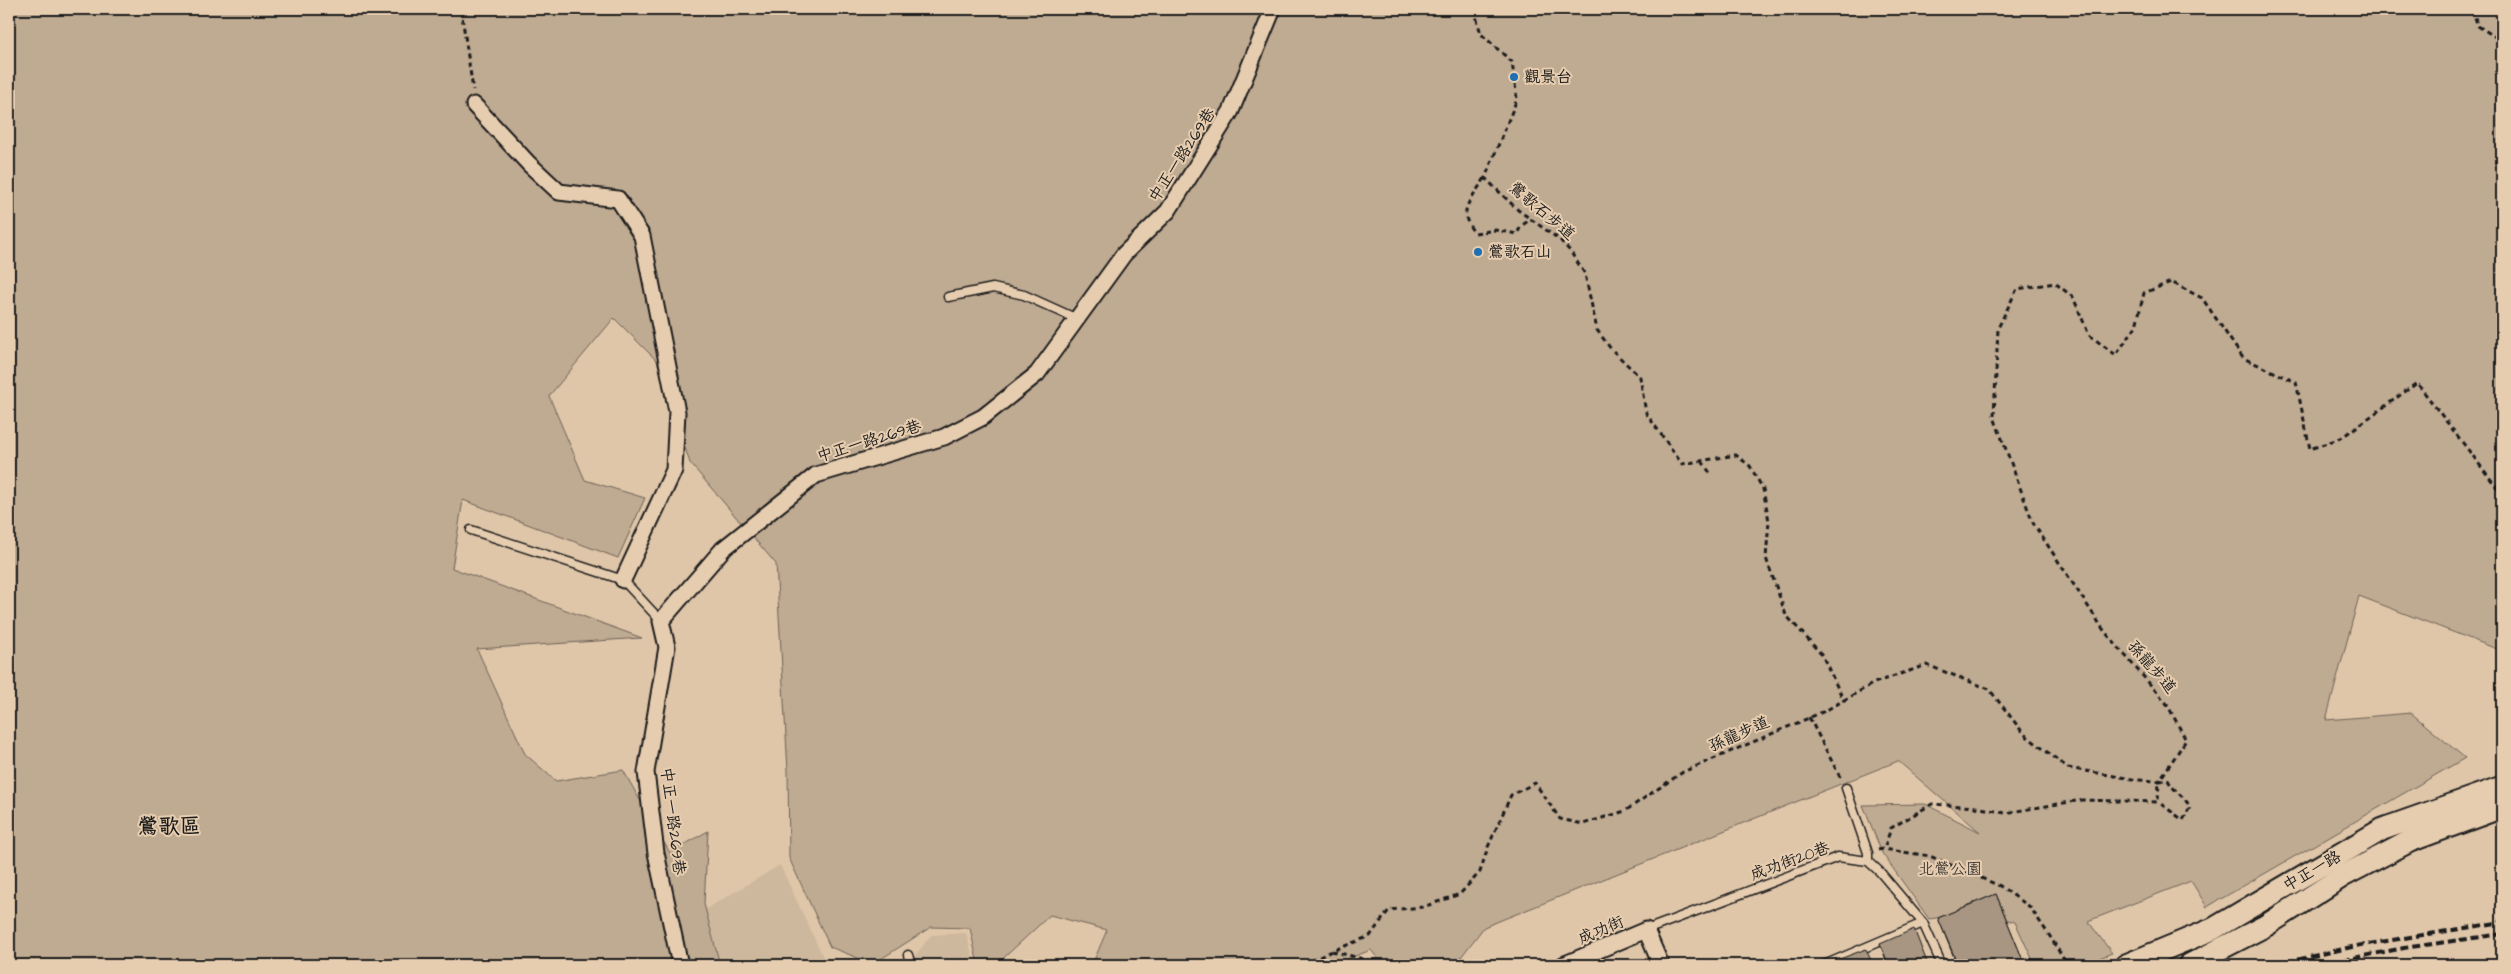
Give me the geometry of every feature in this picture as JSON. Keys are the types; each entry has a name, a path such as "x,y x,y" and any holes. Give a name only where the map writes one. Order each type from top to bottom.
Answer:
{"main road":[{"name":"中正一路","path":"2126,965 2213,929 2383,829 2502,787"},
{"name":"中正一路","path":"2189,965 2265,926 2343,876 2410,841 2502,808"}],"street":[{"name":"中正一路269巷","path":"680,965 656,853 646,772 667,647 661,621 723,549 816,475 944,437 983,417 1037,374 1124,254 1168,211 1231,111 1273,9"},
{"path":"474,104 528,164 559,192 618,199 642,236 677,412 674,470 623,580"},
{"name":"成功街","path":"1563,965 1646,930 1661,965"}],"lane":[{"path":"948,297 994,288 1024,295 1077,319"},
{"path":"471,530 623,580 661,621"},
{"path":"1846,788 1868,857 1923,923 1942,965"},
{"name":"成功街20巷","path":"1646,930 1838,857 1868,857"},
{"path":"1824,965 1923,923"},
{"path":"908,955 911,965"}],"path":[{"path":"461,9 474,104"},
{"path":"1474,9 1481,34 1512,62 1517,99 1485,178 1465,209 1466,223 1475,232 1494,230 1516,234 1521,226 1531,219"},
{"path":"2472,9 2478,26 2502,41"},
{"name":"鶯歌石步道","path":"1485,178 1531,219 1560,240 1585,274 1597,330 1611,349 1640,377 1646,413 1682,464 1736,455 1750,466 1763,489 1770,520 1766,558 1786,615 1822,654 1844,701"},
{"name":"孫龍步道","path":"1303,965 1370,936 1388,910 1423,907 1460,894 1480,872 1510,795 1536,783 1560,819 1583,824 1625,811 1683,772 1844,701 1874,683 1928,665 1990,689 2024,734 2068,768 2138,780 2159,781 2186,740 2167,704 2105,632 2033,523 1994,418 1998,328 2017,289 2055,283 2073,297 2089,335 2116,355 2136,326 2144,293 2172,282 2202,298 2243,358 2296,382 2310,448 2341,438 2417,383 2502,494"},
{"path":"1702,461 1710,473"},
{"path":"1809,717 1846,788"},
{"path":"1885,846 1891,828 1932,804 1976,807 2005,813 2082,800 2158,802 2183,820 2190,806 2182,793 2173,789 2168,780 2159,781 2158,802"},
{"path":"1868,857 1883,848 1930,856 2000,886 2030,907 2052,938 2067,965"},
{"path":"1332,951 1374,962 1377,965"}],"shaded area":[{"path":"780,865 827,965 707,965 694,916"},
{"path":"966,933 975,965 908,965 931,935"}],"green space":[{"name":"北鶯公園","path":"9,9 2502,9 2502,651 2359,596 2326,720 2411,713 2465,758 2207,907 2191,881 2088,921 2112,953 2082,965 2035,965 2015,922 1979,912 1929,919 1882,853 1863,805 1925,804 1980,832 1898,761 1484,927 1455,965 1383,965 1371,950 1332,965 1092,965 1107,930 1050,915 996,965 978,965 970,928 931,927 873,964 830,947 789,858 788,771 776,564 690,463 657,361 614,318 549,396 585,480 645,498 618,558 463,500 452,568 642,638 477,649 525,754 556,781 623,770 670,853 708,831 704,904 720,965 9,965"}],"building":[{"path":"1996,894 2024,963 2019,965 1958,965 1938,918"},
{"path":"1914,929 1928,965 1889,965 1880,944"},
{"path":"1866,949 1873,965 1824,965"}],"railway":[{"path":"2275,965 2356,946 2502,922"},
{"path":"2318,965 2404,948 2502,934"}],"place":[{"name":"觀景台","path":"1514,77"},
{"name":"鶯歌石山","path":"1478,252"}],"district":[{"name":"鶯歌區","path":"169,826"}]}
